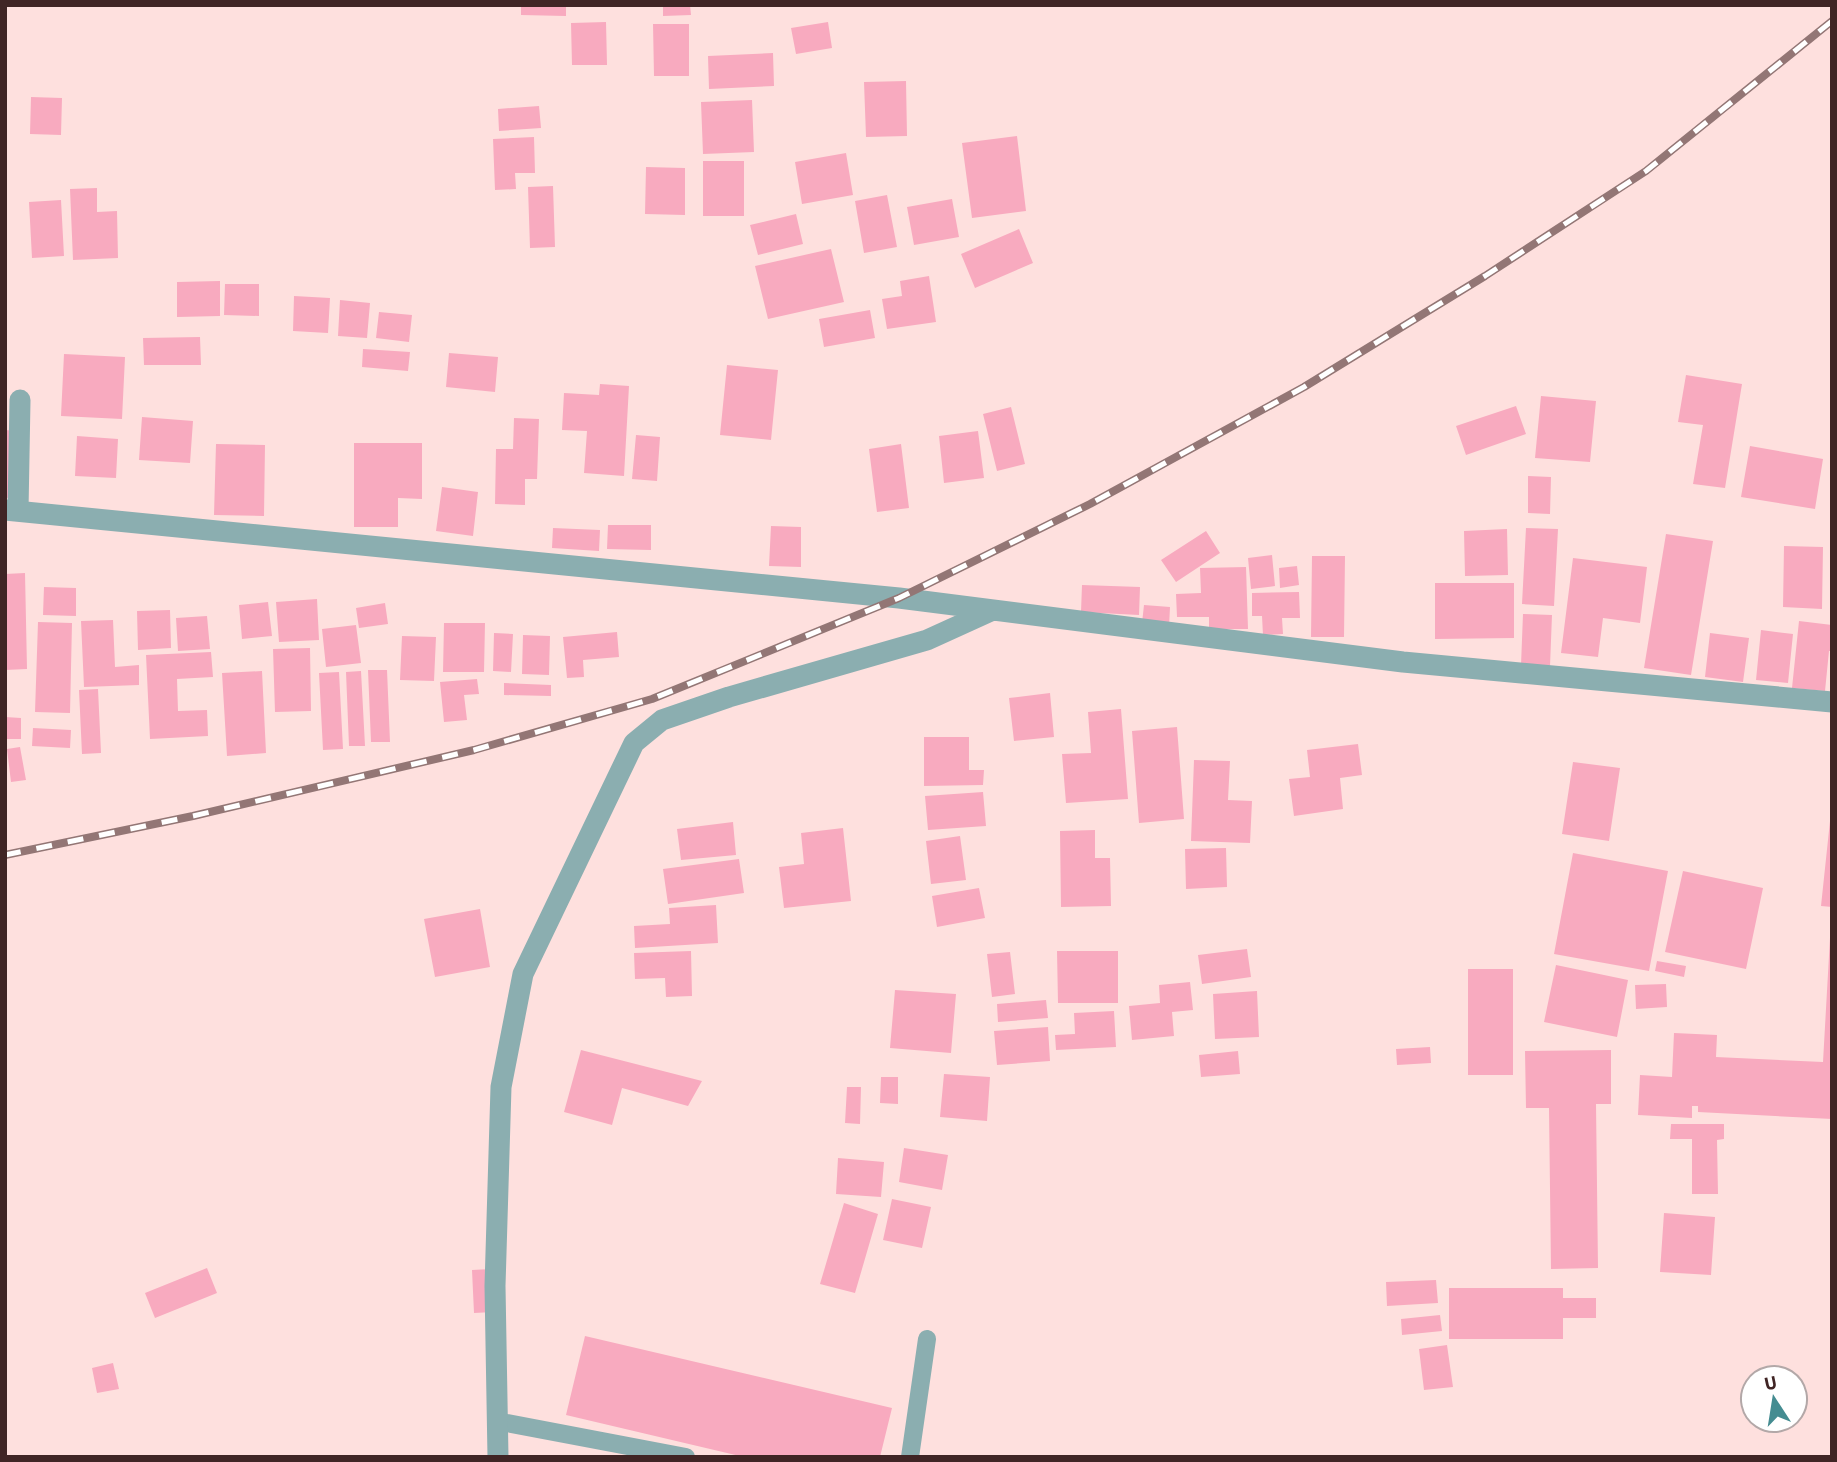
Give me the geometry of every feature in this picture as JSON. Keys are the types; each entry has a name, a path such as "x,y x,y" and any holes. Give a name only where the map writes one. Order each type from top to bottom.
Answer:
{"street":[{"path":"20,400 11,511 995,610 1403,662 1832,702"},
{"path":"498,1457 495,1286 501,1087 523,974 634,743 662,720 729,696 928,640 995,610"}],"lane":[{"path":"909,1457 927,1339"},
{"path":"496,1420 686,1457"}],"building":[{"path":"521,5 566,5 566,16 521,15"},
{"path":"663,5 690,5 691,15 663,16"},
{"path":"606,22 607,65 572,65 571,23"},
{"path":"828,22 832,48 796,54 791,28"},
{"path":"653,24 689,24 689,76 654,76"},
{"path":"773,53 774,86 709,89 708,56"},
{"path":"906,81 907,136 866,137 864,82"},
{"path":"31,97 62,98 61,135 30,134"},
{"path":"752,100 754,152 703,154 701,102"},
{"path":"539,106 541,128 499,131 498,109"},
{"path":"1017,136 1026,211 972,218 962,143"},
{"path":"534,137 535,173 515,173 516,189 495,190 493,139"},
{"path":"846,153 853,195 802,204 795,162"},
{"path":"703,161 744,161 744,216 703,216"},
{"path":"646,167 685,168 685,215 645,214"},
{"path":"553,186 555,247 530,248 528,187"},
{"path":"97,188 97,212 117,211 118,258 73,260 70,189"},
{"path":"887,195 897,247 864,253 855,201"},
{"path":"952,199 959,237 914,245 907,207"},
{"path":"61,200 64,256 32,258 29,202"},
{"path":"796,214 803,244 758,255 750,225"},
{"path":"1019,229 1033,263 975,288 961,254"},
{"path":"831,249 844,302 768,319 755,266"},
{"path":"929,276 936,322 887,329 882,299 902,296 900,281"},
{"path":"220,281 220,316 177,317 177,282"},
{"path":"225,284 259,284 259,316 224,315"},
{"path":"294,296 330,298 328,333 293,331"},
{"path":"340,300 370,303 367,338 338,336"},
{"path":"870,310 875,338 824,347 819,319"},
{"path":"379,312 412,315 409,342 376,338"},
{"path":"200,337 201,365 144,365 143,338"},
{"path":"363,349 410,352 408,371 362,367"},
{"path":"449,353 498,357 495,392 446,387"},
{"path":"64,354 125,357 122,419 61,416"},
{"path":"727,365 778,370 771,440 720,435"},
{"path":"1686,375 1742,384 1725,488 1693,484 1703,425 1678,422"},
{"path":"600,384 629,386 624,476 584,473 587,431 562,430 564,393 599,395"},
{"path":"1541,396 1596,401 1590,462 1535,458"},
{"path":"1516,406 1526,434 1466,455 1456,426"},
{"path":"1011,407 1025,464 997,471 983,414"},
{"path":"142,417 193,421 190,463 139,460"},
{"path":"514,418 539,419 537,479 525,479 525,505 495,504 496,449 513,449"},
{"path":"5,430 18,431 8,498 5,497"},
{"path":"978,431 984,478 944,483 939,436"},
{"path":"636,435 660,437 657,481 632,479"},
{"path":"77,436 118,439 116,478 75,476"},
{"path":"354,443 422,443 422,499 398,498 398,527 354,527"},
{"path":"216,444 265,445 264,516 214,515"},
{"path":"901,444 909,508 877,512 869,449"},
{"path":"1750,446 1823,459 1815,509 1741,497"},
{"path":"1528,476 1551,477 1550,514 1528,513"},
{"path":"442,487 478,492 473,536 436,531"},
{"path":"608,525 651,525 651,550 607,549"},
{"path":"771,526 801,527 801,567 769,566"},
{"path":"553,528 600,530 599,551 552,548"},
{"path":"1526,528 1558,529 1554,606 1522,604"},
{"path":"1507,529 1508,575 1465,576 1464,531"},
{"path":"1206,531 1220,553 1176,582 1161,560"},
{"path":"1666,534 1713,541 1691,675 1644,668"},
{"path":"1784,546 1823,547 1822,609 1783,607"},
{"path":"1272,555 1275,586 1251,589 1248,558"},
{"path":"1312,556 1345,556 1344,637 1311,637"},
{"path":"1573,558 1647,567 1640,623 1603,618 1598,657 1561,653"},
{"path":"1297,566 1299,585 1280,588 1279,568"},
{"path":"1246,567 1248,629 1209,629 1209,617 1177,617 1176,594 1201,593 1200,568"},
{"path":"25,573 27,669 5,670 5,574"},
{"path":"1435,583 1514,583 1514,638 1435,639"},
{"path":"1082,585 1140,587 1139,615 1081,612"},
{"path":"44,587 76,588 76,616 43,615"},
{"path":"1299,592 1300,618 1282,618 1283,634 1263,635 1262,616 1252,616 1252,593"},
{"path":"317,599 319,640 279,642 276,602"},
{"path":"268,602 272,636 242,639 239,605"},
{"path":"385,603 388,624 359,628 356,608"},
{"path":"1144,605 1170,607 1169,627 1142,623"},
{"path":"170,610 171,648 138,650 137,611"},
{"path":"1523,614 1552,615 1550,666 1521,665"},
{"path":"207,616 210,649 178,651 176,618"},
{"path":"113,620 115,667 139,665 139,685 84,687 81,621"},
{"path":"1799,621 1832,625 1832,651 1829,651 1825,691 1792,688"},
{"path":"38,622 72,623 70,713 35,712"},
{"path":"444,623 485,623 484,672 443,672"},
{"path":"356,625 361,663 326,667 322,629"},
{"path":"1761,630 1793,634 1788,683 1756,680"},
{"path":"617,632 619,657 583,660 584,677 567,678 563,637"},
{"path":"494,633 513,634 511,672 493,671"},
{"path":"1710,633 1749,638 1743,682 1705,677"},
{"path":"523,635 550,636 549,675 522,674"},
{"path":"402,636 436,637 434,681 400,680"},
{"path":"310,648 311,711 275,712 273,649"},
{"path":"211,652 213,677 177,679 178,711 207,710 208,736 150,739 146,655"},
{"path":"368,670 387,670 390,742 371,742"},
{"path":"262,671 266,753 227,756 222,673"},
{"path":"361,671 365,746 349,746 346,672"},
{"path":"339,672 343,749 323,750 319,673"},
{"path":"477,679 479,694 464,695 467,720 444,722 440,682"},
{"path":"504,683 551,685 551,696 504,695"},
{"path":"98,689 101,753 82,754 79,690"},
{"path":"1050,693 1054,737 1014,741 1009,698"},
{"path":"1121,709 1128,799 1066,803 1062,754 1091,753 1088,712"},
{"path":"5,717 21,718 21,739 5,739"},
{"path":"1177,727 1184,819 1139,823 1132,731"},
{"path":"33,728 71,730 70,748 32,746"},
{"path":"924,737 969,737 969,770 984,770 983,785 924,786"},
{"path":"1358,744 1362,775 1340,778 1343,809 1294,816 1289,779 1310,777 1307,750"},
{"path":"20,747 26,780 11,782 7,749"},
{"path":"1194,760 1230,761 1228,800 1252,801 1250,843 1191,841"},
{"path":"1573,762 1620,768 1609,841 1562,834"},
{"path":"983,792 986,826 928,830 925,796"},
{"path":"1832,821 1832,907 1821,906"},
{"path":"733,822 736,855 681,860 677,829"},
{"path":"843,828 851,901 784,908 779,867 804,864 801,833"},
{"path":"1095,830 1095,858 1110,858 1111,906 1061,907 1060,831"},
{"path":"960,836 966,880 931,884 926,841"},
{"path":"1226,848 1227,887 1186,889 1185,849"},
{"path":"1573,853 1668,871 1649,971 1554,954"},
{"path":"739,859 744,893 668,904 663,869"},
{"path":"1683,871 1763,888 1746,969 1665,952"},
{"path":"979,888 985,918 937,927 932,896"},
{"path":"716,905 718,943 635,948 634,926 670,924 669,908"},
{"path":"480,909 490,967 435,977 424,919"},
{"path":"1830,938 1832,1119 1698,1112 1698,1106 1692,1106 1692,1118 1638,1115 1640,1075 1672,1077 1674,1033 1717,1035 1716,1057 1823,1062"},
{"path":"1247,949 1251,977 1202,984 1198,955"},
{"path":"691,951 692,996 666,997 665,978 635,979 634,953"},
{"path":"1057,951 1118,951 1118,1003 1058,1003"},
{"path":"1010,952 1015,994 992,997 987,954"},
{"path":"1657,961 1686,966 1684,977 1655,971"},
{"path":"1556,965 1628,980 1617,1037 1544,1022"},
{"path":"1468,969 1513,969 1513,1075 1468,1075"},
{"path":"1190,982 1193,1010 1172,1012 1174,1036 1132,1040 1129,1006 1160,1003 1159,985"},
{"path":"1666,984 1667,1007 1636,1009 1635,985"},
{"path":"895,990 956,994 951,1053 890,1048"},
{"path":"1257,991 1259,1037 1215,1039 1213,994"},
{"path":"1046,1000 1048,1018 998,1022 997,1004"},
{"path":"1114,1011 1116,1047 1056,1050 1055,1035 1075,1034 1074,1013"},
{"path":"1048,1027 1050,1061 997,1065 994,1031"},
{"path":"1430,1047 1431,1063 1397,1065 1396,1049"},
{"path":"581,1050 702,1081 688,1106 622,1088 612,1125 564,1112"},
{"path":"1611,1050 1611,1104 1596,1104 1598,1268 1551,1269 1549,1108 1526,1108 1525,1051"},
{"path":"1238,1051 1240,1074 1201,1077 1199,1055"},
{"path":"944,1074 990,1077 987,1121 940,1117"},
{"path":"881,1077 898,1077 898,1104 880,1103"},
{"path":"847,1087 861,1087 860,1124 845,1123"},
{"path":"1671,1124 1724,1124 1724,1139 1717,1140 1718,1194 1692,1194 1692,1139 1670,1139"},
{"path":"904,1148 948,1155 942,1190 899,1182"},
{"path":"838,1158 884,1162 881,1197 836,1194"},
{"path":"892,1199 931,1207 922,1248 883,1240"},
{"path":"844,1203 878,1214 855,1293 820,1284"},
{"path":"1664,1213 1715,1217 1711,1275 1660,1272"},
{"path":"207,1268 217,1293 155,1318 145,1293"},
{"path":"491,1269 493,1312 474,1313 472,1270"},
{"path":"1436,1280 1438,1303 1387,1306 1386,1282"},
{"path":"1449,1288 1563,1288 1563,1298 1596,1298 1596,1318 1563,1318 1563,1339 1449,1339"},
{"path":"1440,1315 1442,1331 1402,1335 1401,1319"},
{"path":"585,1336 892,1408 880,1457 744,1457 566,1415"},
{"path":"1447,1345 1453,1387 1424,1390 1419,1349"},
{"path":"113,1363 119,1389 97,1393 92,1368"}],"railway":[{"path":"5,855 193,816 474,750 652,699 899,598 1090,504 1304,387 1485,276 1646,171 1832,21"}]}
